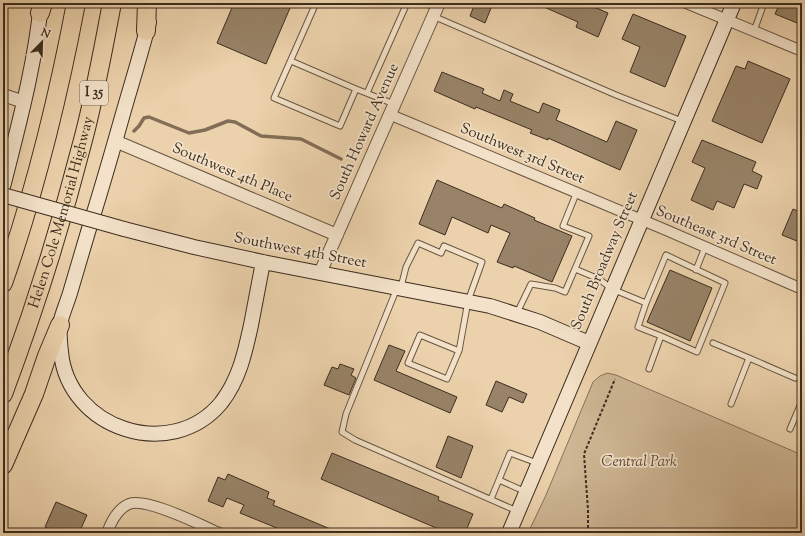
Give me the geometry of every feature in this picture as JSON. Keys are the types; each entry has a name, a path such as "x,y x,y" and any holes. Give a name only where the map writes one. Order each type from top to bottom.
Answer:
{"highway":[{"name":"I 35","path":"3,283 17,243 50,125 76,3"},
{"name":"Helen Cole Memorial Highway","path":"3,394 51,256 84,139 112,3"},
{"path":"146,31 147,3"},
{"path":"3,465 34,394 47,356 60,325"}],"main road":[{"path":"153,3 115,141 60,325 61,351 66,374 77,396 92,412 115,426 142,433 162,433 184,428 197,423 210,414 229,392 237,377 246,348 263,262"},
{"name":"South Broadway Street","path":"509,533 734,3"},
{"path":"3,187 24,102 41,6"},
{"name":"Southwest 4th Street","path":"3,194 124,229 194,247 263,262 468,301 540,322 589,344"}],"street":[{"path":"686,3 802,51"},
{"name":"South Howard Avenue","path":"320,273 437,9"},
{"path":"3,95 24,102"},
{"name":"Southwest 3rd Street","path":"393,110 576,194 641,220"},
{"name":"Southwest 4th Place","path":"115,141 337,235"},
{"name":"Southeast 3rd Street","path":"641,220 802,289"},
{"path":"107,533 120,510 130,503 155,506 219,533"}],"lane":[{"path":"316,3 274,98 340,126 356,89"},
{"path":"367,93 407,3"},
{"path":"425,3 616,95 683,122"},
{"path":"754,30 764,3"},
{"path":"291,61 367,93 393,110"},
{"path":"516,314 530,284 555,288 565,292 589,236 563,226 576,194"},
{"path":"459,351 420,335 408,363 447,379 459,351 468,301 482,262 444,246 441,253 418,243 406,267 399,288 346,414 342,432 355,440 518,511"},
{"path":"696,270 705,247"},
{"path":"666,255 725,283 697,352 638,326 646,303 666,255"},
{"path":"575,269 599,279 612,289 646,303"},
{"path":"649,369 661,336"},
{"path":"713,343 795,378"},
{"path":"731,404 749,358"},
{"path":"790,429 802,401"},
{"path":"491,499 510,453 538,463"},
{"path":"499,480 526,492"}],"path":[{"path":"588,533 584,454 615,379"}],"green space":[{"name":"Central Park","path":"607,373 616,375 802,455 802,533 528,533 546,495 593,382 600,376"}],"building":[{"path":"234,3 279,3 290,8 266,64 217,43"},
{"path":"475,3 493,3 485,23 470,16"},
{"path":"535,3 585,3 608,13 598,37 576,27 578,22"},
{"path":"780,3 802,3 802,25 775,14"},
{"path":"633,14 686,36 665,87 630,72 640,47 622,39"},
{"path":"748,61 790,79 762,143 712,121 736,66 745,69"},
{"path":"442,72 484,89 482,93 500,101 504,90 513,94 510,101 539,113 543,103 560,110 556,120 607,142 616,121 637,130 620,170 548,138 548,140 530,133 532,130 476,107 475,109 434,91"},
{"path":"702,140 756,162 752,171 762,176 757,189 744,184 734,208 717,201 713,210 691,200 705,168 692,162"},
{"path":"437,180 502,208 504,204 535,218 534,220 572,236 552,282 514,266 513,268 497,262 510,233 491,225 488,233 452,217 445,235 419,224"},
{"path":"793,209 802,213 802,243 782,235"},
{"path":"670,270 712,288 690,341 647,322"},
{"path":"389,345 405,351 396,371 457,397 450,413 374,380"},
{"path":"340,364 354,369 351,375 356,378 349,395 324,385 332,367 338,369"},
{"path":"496,381 527,394 523,403 509,397 502,412 486,405"},
{"path":"448,436 473,446 461,478 436,467"},
{"path":"332,453 439,497 438,500 473,514 465,533 448,533 321,479"},
{"path":"228,474 269,492 267,498 275,501 273,505 340,533 289,533 240,513 244,505 227,498 223,507 208,501 218,477 225,480"},
{"path":"56,502 87,515 79,533 58,533 45,527"}],"waterway":[{"path":"134,131 144,118 149,117 189,133 205,130 228,121 235,122 261,136 301,139 341,159"}]}
